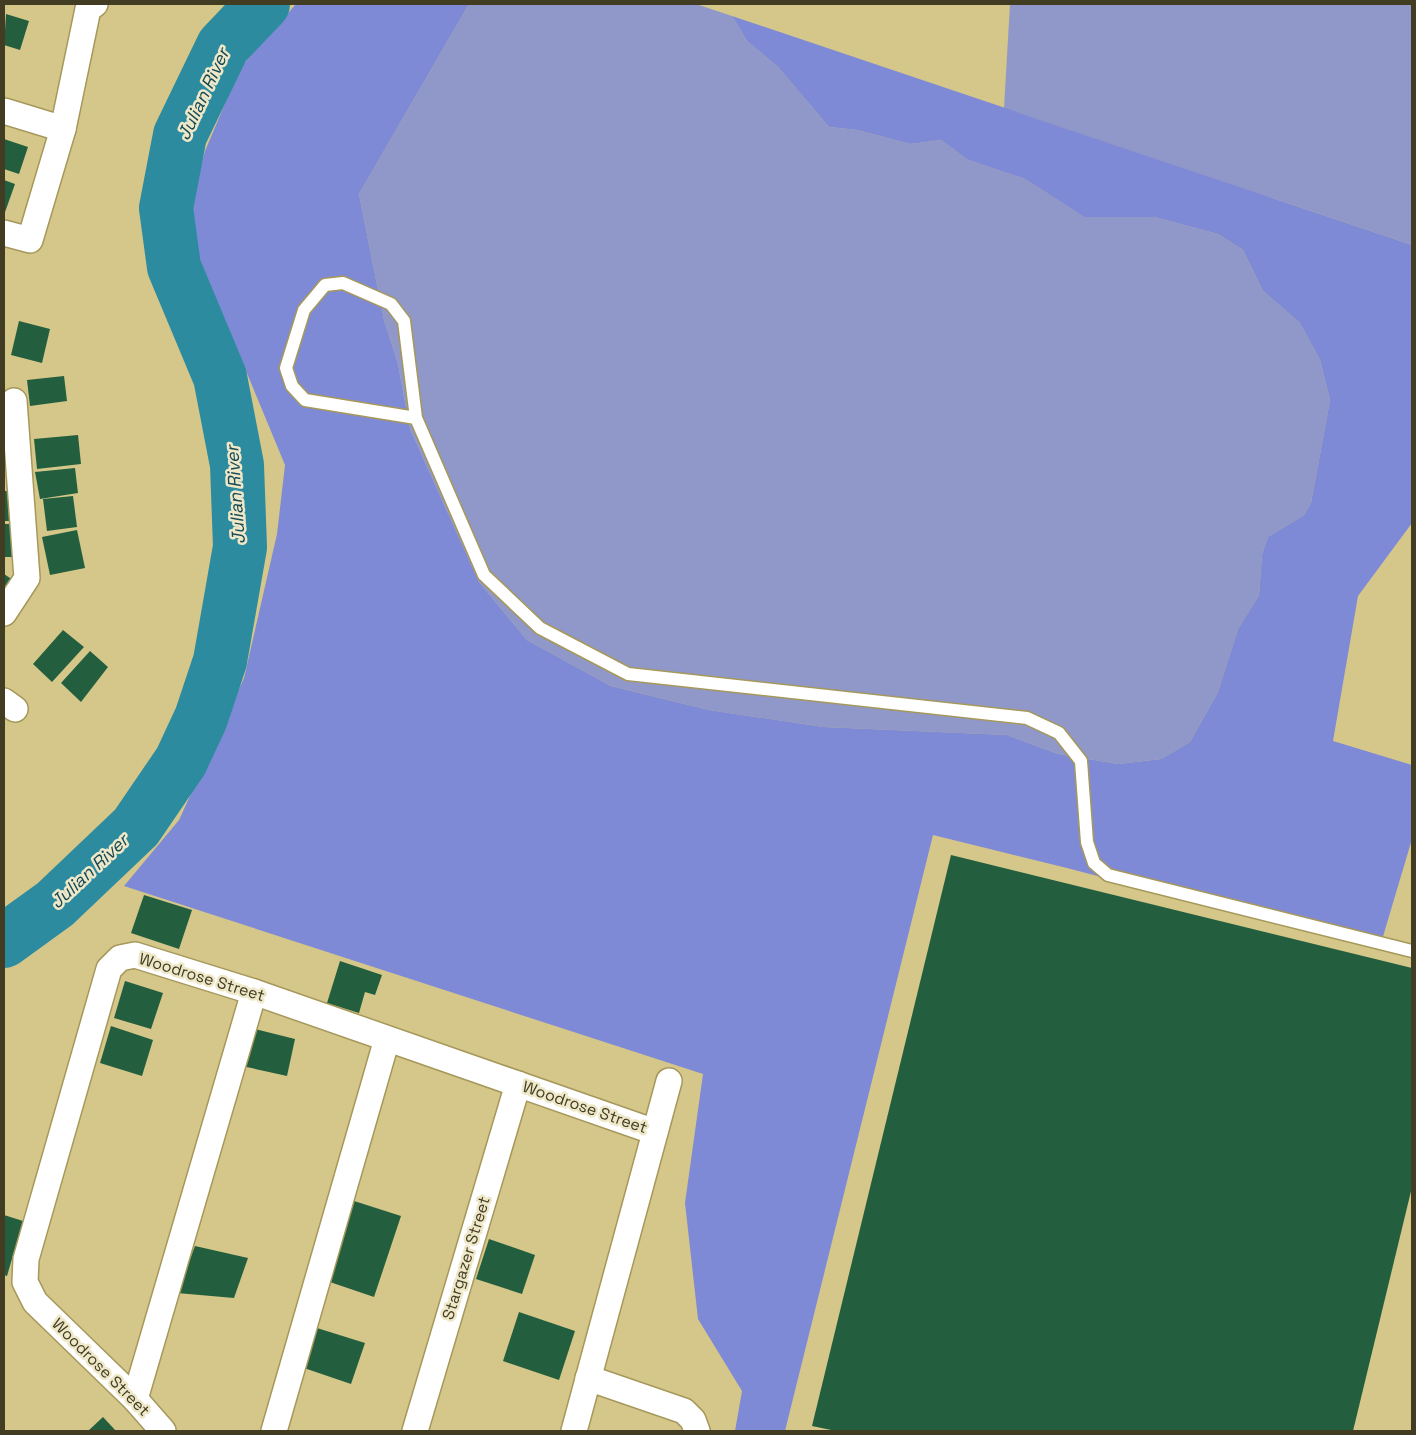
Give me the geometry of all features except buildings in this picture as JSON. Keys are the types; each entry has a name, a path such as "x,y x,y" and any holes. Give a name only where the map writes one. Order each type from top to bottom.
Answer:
{"street":[{"path":"4,233 30,240 63,129 85,6"},
{"path":"4,111 63,129"},
{"path":"4,613 27,578 14,401"},
{"name":"Woodrose Street","path":"163,1431 134,1399 35,1302 25,1282 26,1259 109,970 120,958 135,955 254,992 655,1132"},
{"path":"134,1399 254,992"},
{"path":"274,1431 388,1039"},
{"path":"574,1431 669,1081"},
{"name":"Stargazer Street","path":"415,1431 518,1084"},
{"path":"588,1378 684,1411 693,1420 697,1431"}],"lane":[{"path":"416,418 305,400 292,386 286,368 304,310 325,285 343,284 391,304 404,321 416,418 484,575 540,628 628,674 1027,718 1059,733 1081,761 1087,842 1094,863 1108,875 1412,951"}],"shaded area":[{"path":"296,4 469,4 359,194 384,320 398,364 410,429 479,582 527,640 611,686 709,710 824,727 1007,735 1058,754 1118,764 1161,759 1190,742 1218,692 1238,629 1259,595 1262,554 1268,537 1304,515 1311,503 1330,400 1320,360 1300,323 1263,291 1243,250 1218,234 1154,217 1084,217 1025,179 968,160 941,140 910,144 857,130 829,127 778,67 747,41 732,16 1412,245 1412,523 1358,596 1333,741 1412,765 1412,839 1379,950 1067,868 933,835 785,1431 735,1431 742,1391 698,1319 685,1203 703,1074 124,886 179,820 244,678 277,534 285,465 185,224 205,151 240,68"},
{"path":"469,4 696,4 732,16 747,41 778,67 829,127 857,130 910,144 941,140 968,160 1025,179 1084,217 1154,217 1218,234 1243,250 1263,291 1300,323 1320,360 1330,400 1311,503 1304,515 1268,537 1262,554 1259,595 1238,629 1218,692 1190,742 1161,759 1118,764 1058,754 1007,735 824,727 709,710 611,686 527,640 479,582 410,429 398,364 384,320 359,194"},
{"path":"1010,4 1412,4 1412,245 1004,108"}],"waterway":[{"name":"Julian River","path":"4,941 55,904 136,827 181,761 201,718 220,661 240,547 237,465 220,377 174,267 166,208 180,135 223,46 263,4"}]}
